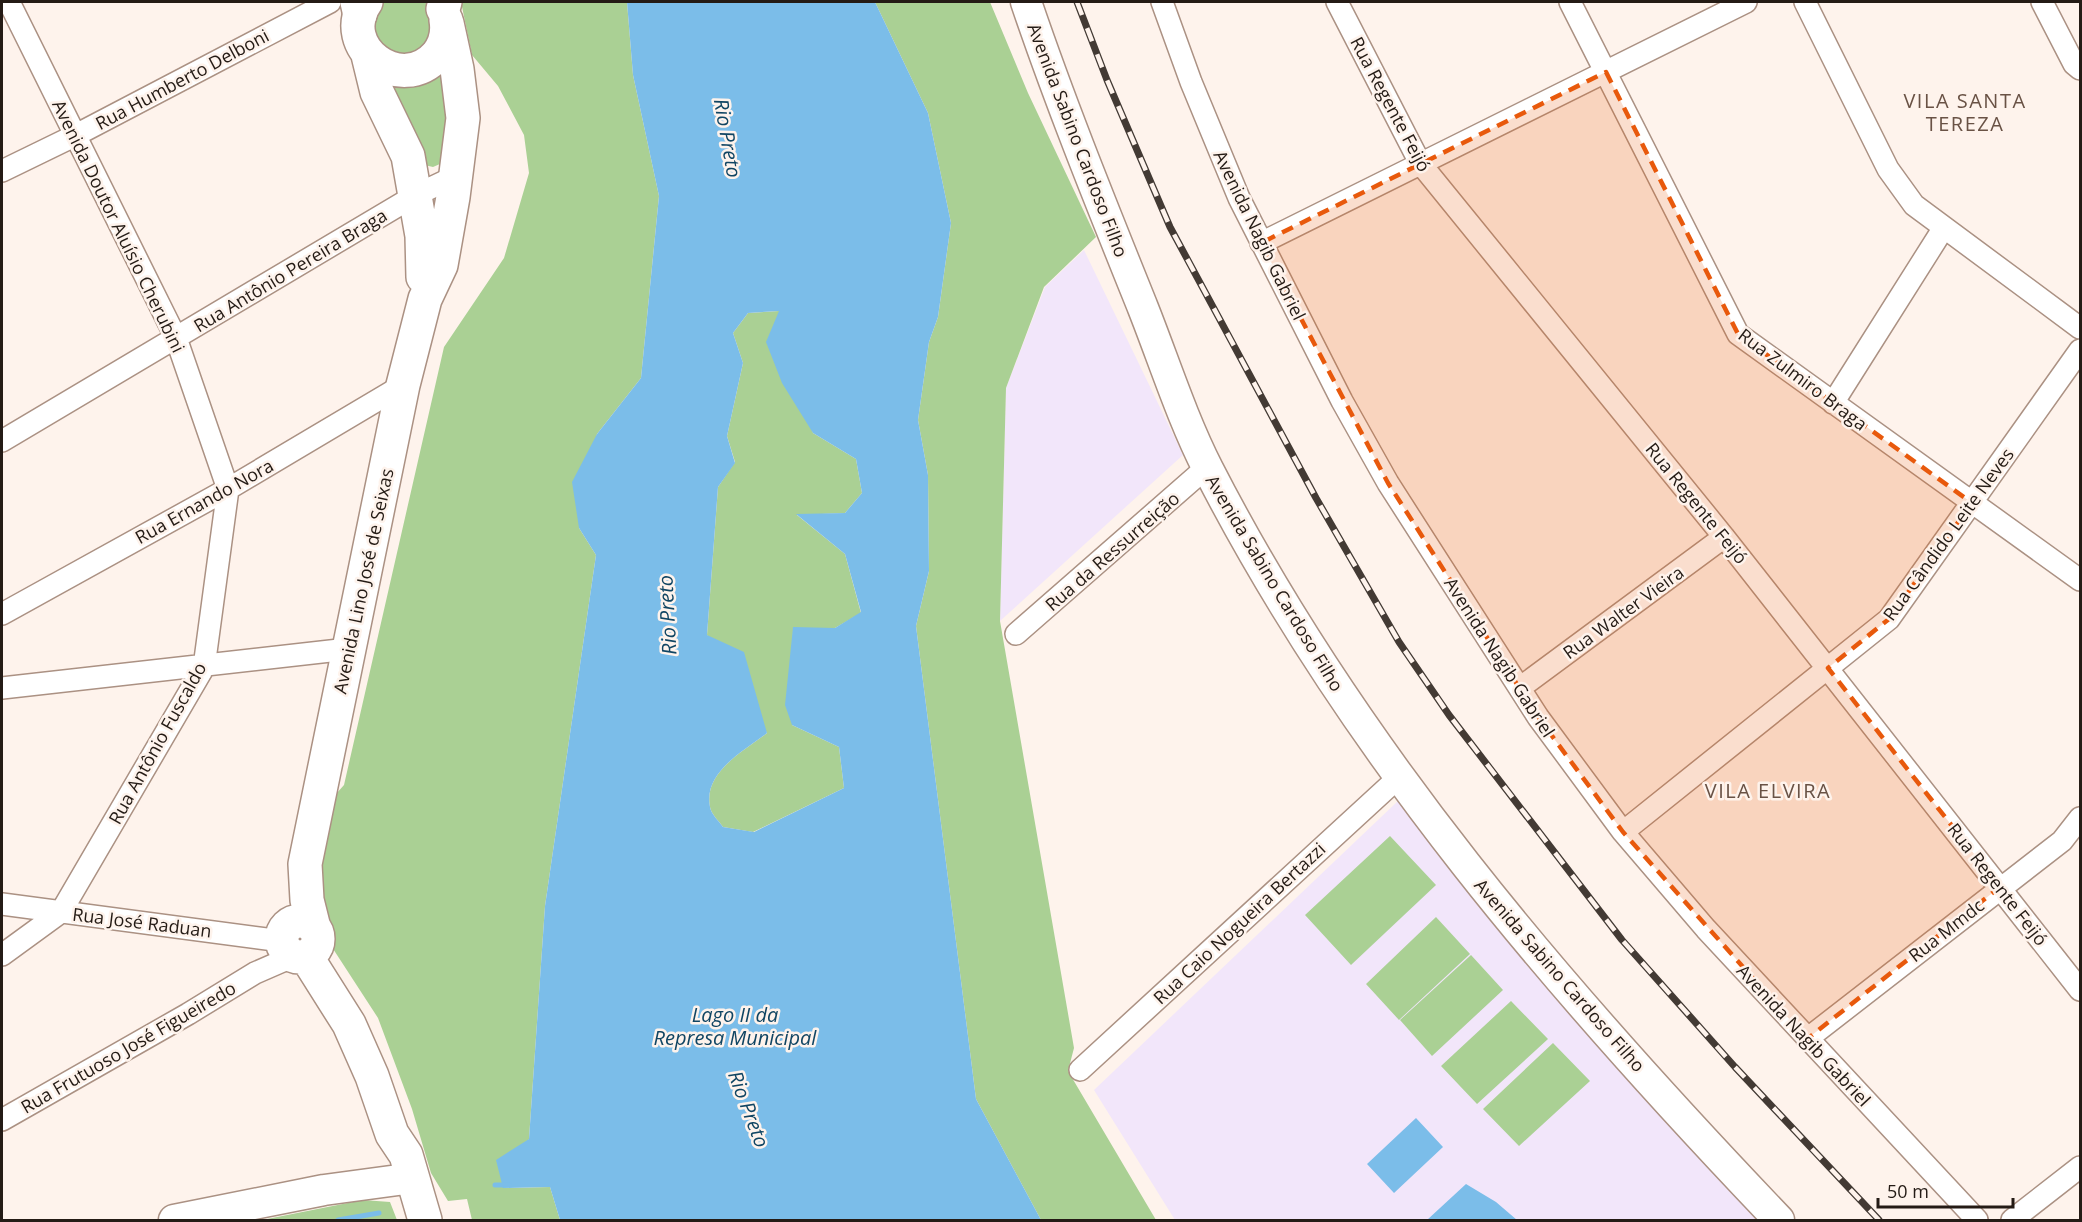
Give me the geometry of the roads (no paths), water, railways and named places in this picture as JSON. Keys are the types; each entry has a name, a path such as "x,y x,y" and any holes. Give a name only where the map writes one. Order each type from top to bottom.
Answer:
{"main road":[{"name":"Avenida Sabino Cardoso Filho","path":"1026,2 1056,89 1207,467 1288,613 1344,700 1399,777 1479,881 1583,1005 1779,1221"},
{"path":"353,15 379,64 392,70 419,68 431,61 441,50 446,38 444,9"},
{"name":"Avenida Lino José de Seixas","path":"425,1221 409,1166 392,1134 372,1076 349,1024 298,942 307,900 305,864 348,649 403,385 425,299 441,265 456,176 463,118 444,9"},
{"name":"Avenida Lino José de Seixas","path":"353,15 377,92 408,156 422,236 421,265 425,299"},
{"path":"174,1221 324,1190 409,1166"}],"street":[{"name":"Avenida Doutor Aluísio Cherubini","path":"9,2 176,339 228,489"},
{"name":"Avenida Nagib Gabriel","path":"1162,2 1191,82 1239,198 1261,243 1388,483 1521,687 1538,717 1623,832 1706,929 1977,1221"},
{"name":"Rua Regente Feijó","path":"1337,2 1420,163 1724,537 2080,990"},
{"name":"Rua Zulmiro Braga","path":"1570,2 1738,334 2080,580"},
{"path":"1261,243 1746,2"},
{"path":"1805,2 1888,169 1914,205 1943,229 2080,328"},
{"path":"2042,2 2074,64 2080,69"},
{"name":"Rua Humberto Delboni","path":"2,171 76,135 353,15"},
{"name":"Rua Antônio Pereira Braga","path":"2,441 416,195 456,176"},
{"path":"1833,403 1943,229"},
{"name":"Rua Cândido Leite Neves","path":"1623,832 1889,619 2080,350"},
{"name":"Rua Ernando Nora","path":"2,614 228,489 403,385"},
{"name":"Rua da Ressurreição","path":"1016,634 1207,467"},
{"name":"Rua Antônio Fuscaldo","path":"2,955 62,912 204,667 228,489"},
{"name":"Rua Walter Vieira","path":"1521,687 1724,537"},
{"path":"2,688 348,649"},
{"name":"Rua Caio Nogueira Bertazzi","path":"1080,1070 1399,777"},
{"name":"Rua Mmdc","path":"1807,1039 2062,841 2080,818"},
{"name":"Rua José Raduan","path":"2,904 298,942"},
{"name":"Rua Frutuoso José Figueiredo","path":"2,1120 189,1014 255,973 298,942"},
{"path":"2012,1221 2080,1167"}],"water":[{"name":"Lago II da Represa Municipal","path":"627,2 875,2 928,113 951,223 938,317 929,342 918,420 928,475 929,571 916,626 976,1099 1041,1220 560,1220 550,1187 503,1188 496,1160 529,1139 545,906 596,555 579,528 572,482 597,434 641,378 659,196 633,75","holes":["779,311 766,342 782,383 813,433 856,459 862,493 845,513 796,514 845,554 861,612 835,628 793,627 785,705 792,725 839,747 844,788 754,832 723,827 713,815 710,807 709,795 719,773 737,755 767,733 744,652 707,635 718,487 735,463 727,436 743,363 733,333 748,313"]},
{"path":"1416,1118 1443,1147 1394,1193 1367,1164"},
{"path":"1466,1184 1496,1202 1517,1220 1427,1220"}],"waterway":[{"path":"495,1185 509,1185"},
{"path":"338,1220 379,1213"}],"railway":[{"path":"1077,2 1107,80 1170,227 1316,498 1399,642 1449,715 1622,940 1735,1067 1879,1220"}],"district":[{"name":"VILA SANTA TEREZA","path":"1965,112"},
{"name":"VILA ELVIRA","path":"1768,790"}],"water label":[{"name":"Rio Preto","path":"728,138"},
{"name":"Rio Preto","path":"667,615"},
{"name":"Rio Preto","path":"749,1109"}]}
